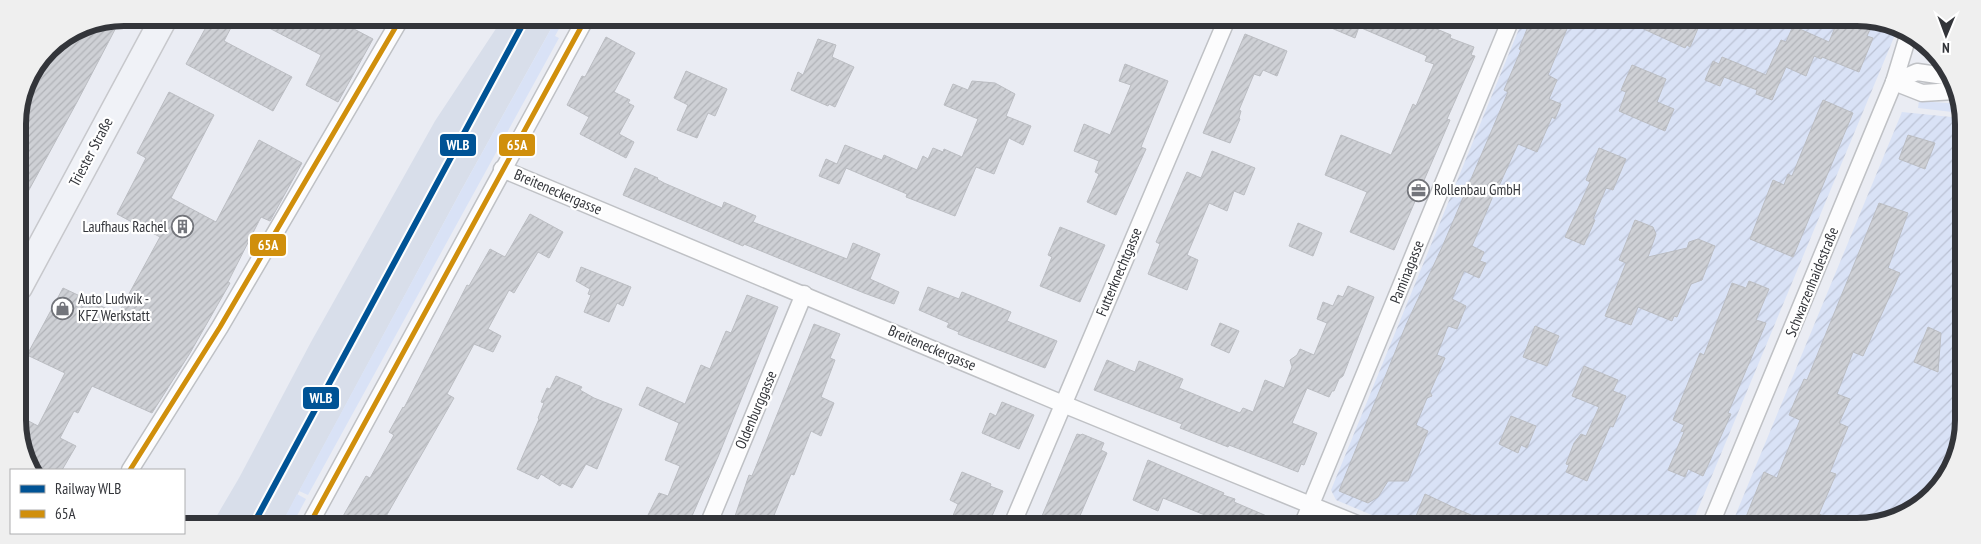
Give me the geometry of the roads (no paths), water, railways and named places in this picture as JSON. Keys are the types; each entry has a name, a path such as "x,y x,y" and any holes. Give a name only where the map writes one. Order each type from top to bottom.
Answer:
{"main road":[{"name":"Triester Straße","path":"26,274 160,26"}],"street":[{"path":"131,469 220,327 395,26"},
{"path":"312,518 582,26"},
{"name":"Futterknechtgasse","path":"1015,518 1224,26"},
{"name":"Paminagasse","path":"1305,518 1508,26"},
{"name":"Schwarzenhaidestraße","path":"1713,518 1894,82 1907,40"},
{"path":"1894,82 1917,72 1937,69"},
{"path":"1894,82 1922,93 1949,91"},
{"name":"Breiteneckergasse","path":"502,169 1063,404 1342,518"},
{"name":"Oldenburggasse","path":"711,518 804,294"}],"rail line":[{"name":"WLB","path":"257,518 522,26"}],"place":[{"name":"Rollenbau GmbH","path":"1418,190"},
{"name":"Laufhaus Rachel","path":"183,227"},
{"name":"Auto Ludwik - KFZ Werkstatt","path":"62,308"}]}
